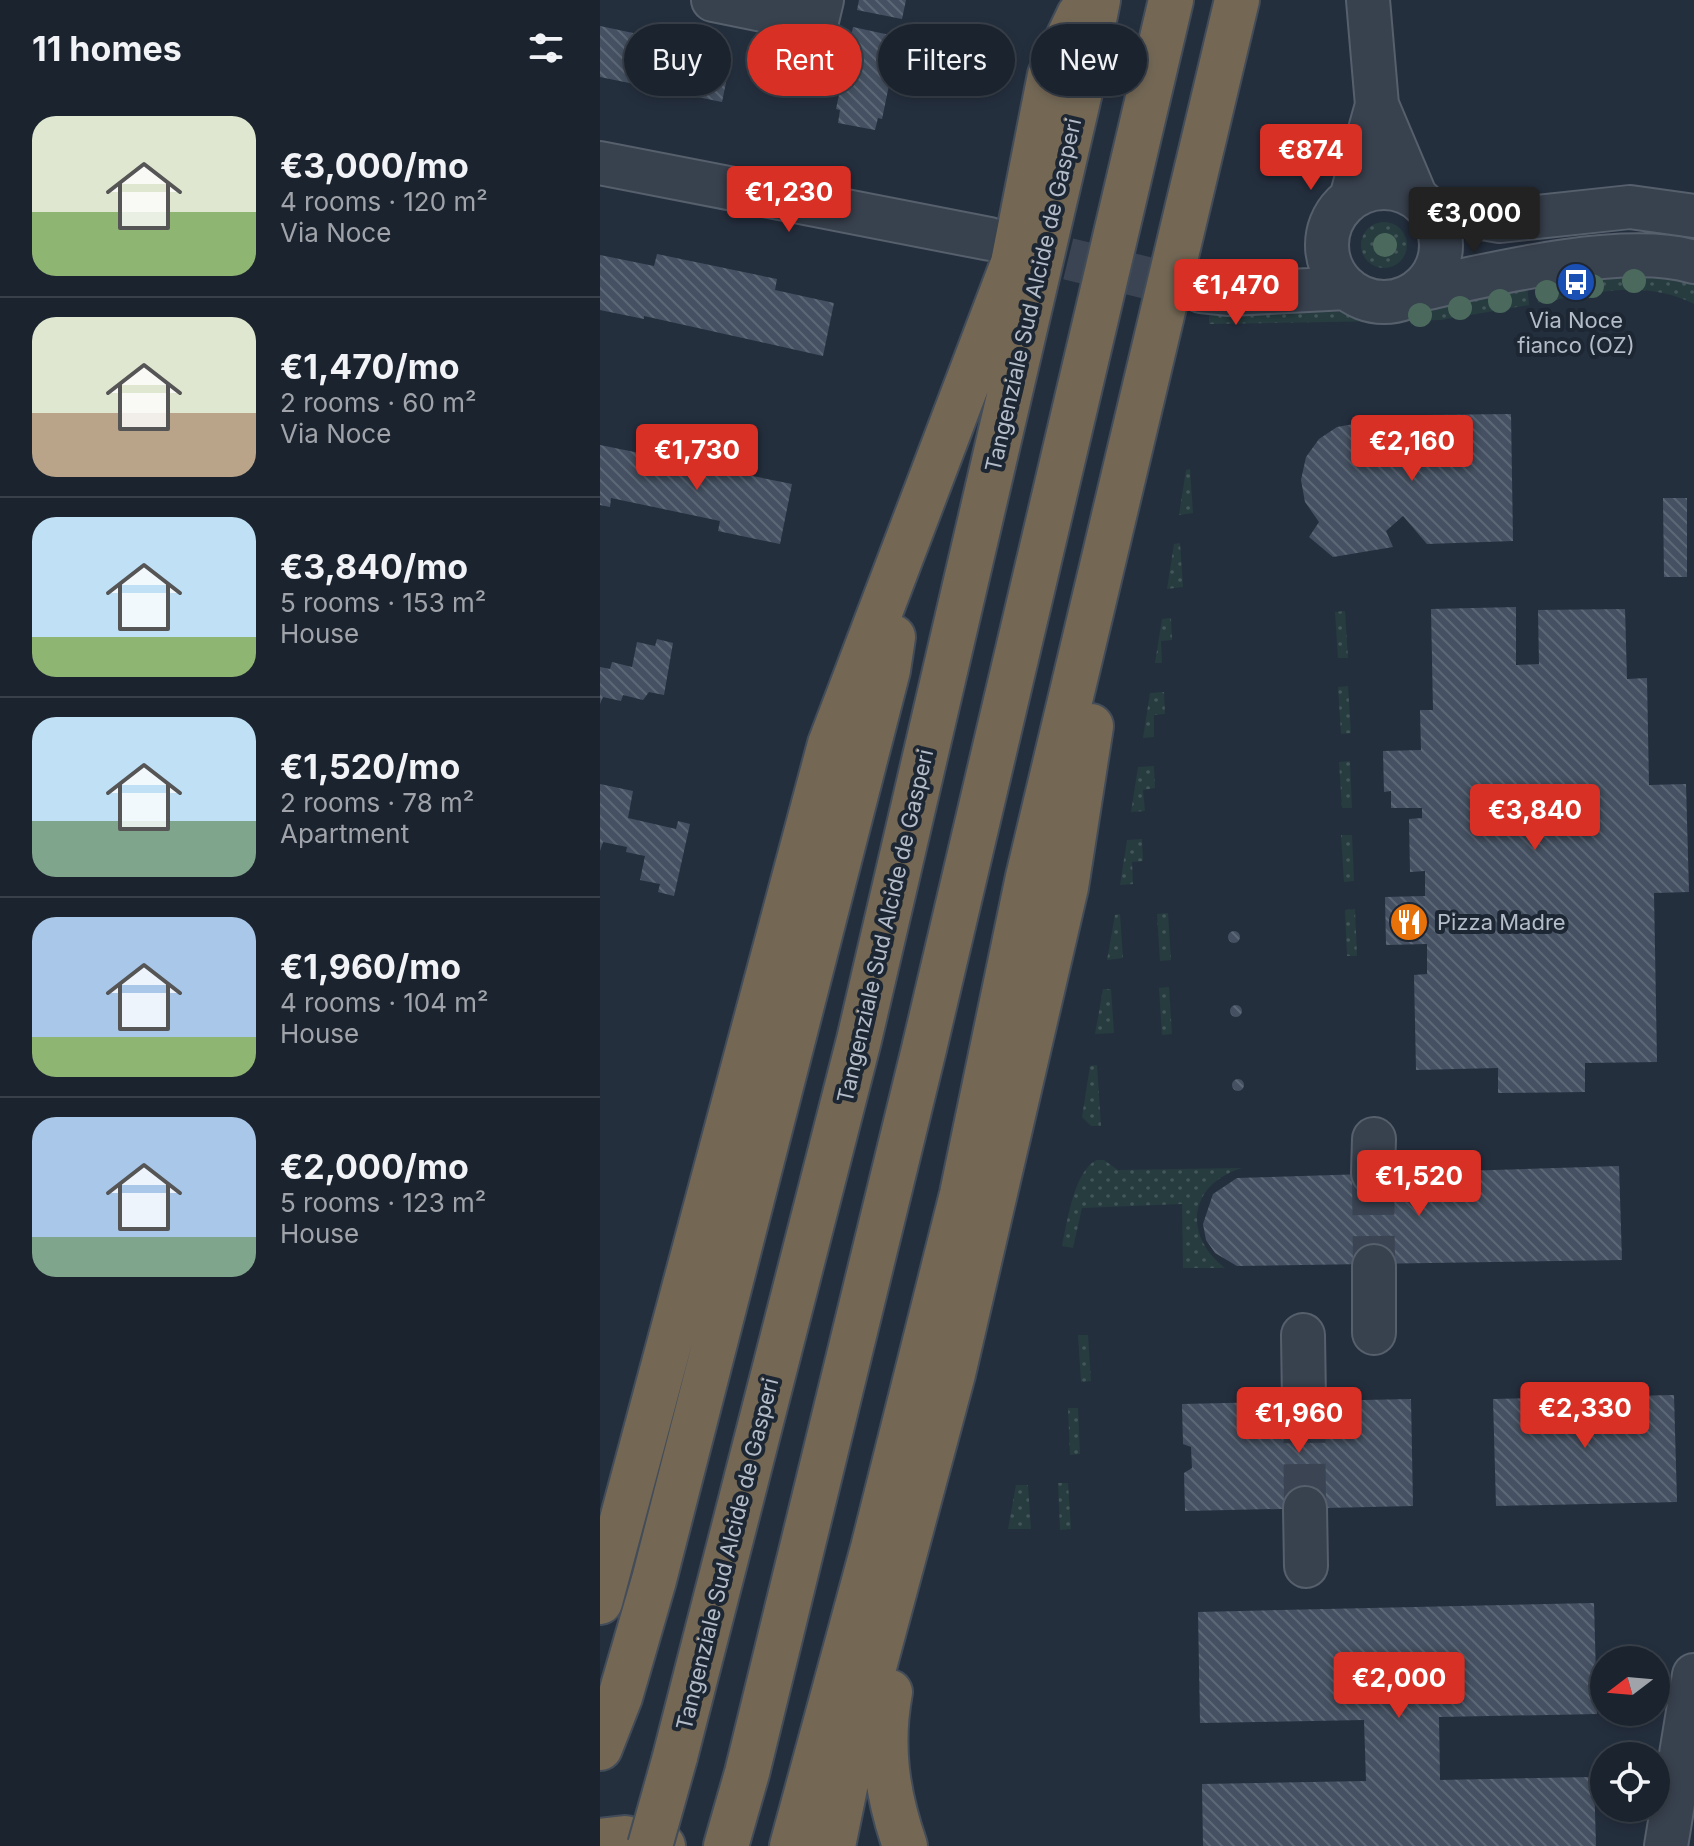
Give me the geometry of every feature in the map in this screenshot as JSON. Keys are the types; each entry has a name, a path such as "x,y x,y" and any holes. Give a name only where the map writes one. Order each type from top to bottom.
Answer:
{"highway":[{"path":"600,1602 830,744 1013,263 1050,75 1086,0"},
{"name":"Tangenziale Sud Alcide de Gasperi","path":"650,1846 862,1024 1080,92 1098,0"},
{"path":"726,1846 747,1773 931,1018 1171,0"},
{"path":"792,1846 962,1194 1028,877 1237,0"},
{"path":"833,1846 856,1734 953,1374 1066,887 1110,609 1126,468"},
{"path":"600,1748 620,1697 654,1580 888,670 907,544"},
{"path":"905,1846 892,1808 883,1749 889,1695 953,1440 953,1374"},
{"path":"600,1841 625,1838 663,1846"}],"street":[{"path":"713,0 817,21 822,0"},
{"path":"1368,0 1377,105 1422,202 1439,228 1442,249 1435,272 1419,290"},
{"path":"1377,105 1327,245 1330,263 1347,288 1364,298 1383,302 1402,299 1419,290 1509,270 1640,255 1675,256 1694,262"},
{"path":"600,163 990,239"},
{"path":"1271,290 1340,212 1377,188 1396,188 1422,202 1500,221 1630,207 1694,216"},
{"path":"1201,291 1230,294 1347,288"},
{"path":"1374,1266 1374,1333"},
{"path":"1303,1335 1304,1401"},
{"path":"1305,1508 1306,1566"},
{"path":"1666,1846 1694,1675"}],"green space":[{"path":"1384,222 1400,229 1407,245 1400,261 1384,268 1368,261 1361,245 1368,229"},
{"path":"1624,273 1679,278 1694,285 1694,304 1675,296 1636,290 1617,290 1538,303 1535,282"},
{"path":"1527,283 1529,305 1441,320 1209,324 1209,312 1228,315 1348,311 1388,316"},
{"path":"1190,469 1193,513 1179,515 1186,470"},
{"path":"1180,543 1183,587 1167,589 1174,544"},
{"path":"1345,611 1348,658 1338,658 1335,612"},
{"path":"1171,618 1172,640 1161,641 1162,663 1155,663 1162,619"},
{"path":"1348,686 1351,733 1341,734 1338,687"},
{"path":"1164,692 1165,714 1154,715 1154,737 1143,738 1150,693"},
{"path":"1350,761 1352,808 1342,808 1339,762"},
{"path":"1154,766 1155,788 1143,790 1145,811 1131,812 1138,767"},
{"path":"1341,835 1352,835 1354,881 1344,882"},
{"path":"1142,839 1143,861 1132,862 1133,884 1120,885 1127,840"},
{"path":"1355,909 1357,956 1347,956 1345,910"},
{"path":"1168,913 1171,960 1160,961 1157,914"},
{"path":"1120,914 1123,958 1107,960 1115,915"},
{"path":"1169,987 1172,1034 1162,1035 1159,988"},
{"path":"1103,989 1111,989 1114,1033 1095,1034"},
{"path":"1097,1065 1101,1126 1091,1126 1082,1117 1090,1066"},
{"path":"1097,1160 1104,1160 1118,1170 1242,1168 1211,1186 1202,1198 1198,1212 1202,1241 1225,1268 1183,1268 1182,1204 1082,1208 1073,1248 1062,1246 1077,1186 1089,1166"},
{"path":"1078,1335 1088,1335 1091,1381 1081,1382"},
{"path":"1068,1408 1078,1408 1080,1454 1070,1455"},
{"path":"1058,1483 1068,1483 1071,1529 1060,1530"},
{"path":"1016,1485 1028,1485 1031,1529 1008,1529"}],"building":[{"path":"859,0 906,0 902,19 857,10"},
{"path":"600,26 624,31 624,82 600,77"},
{"path":"862,29 878,32 878,96 887,96 882,119 878,118 875,130 838,123 840,110 836,109 839,96 862,96"},
{"path":"693,96 723,96 722,102"},
{"path":"657,254 777,279 775,290 834,303 823,356 644,316 644,319 600,310 600,255 654,266"},
{"path":"1511,414 1513,541 1427,544 1403,516 1386,531 1393,547 1333,557 1309,537 1319,522 1305,502 1301,480 1306,457 1319,439 1337,427 1359,423 1379,427 1398,440 1425,415"},
{"path":"600,445 792,484 780,544 718,531 720,521 611,498 610,507 600,505"},
{"path":"1663,498 1687,498 1687,577 1664,577"},
{"path":"1516,607 1516,665 1539,664 1538,610 1625,609 1627,679 1647,678 1649,785 1686,784 1689,892 1654,893 1657,1062 1585,1063 1585,1092 1498,1093 1498,1068 1416,1070 1414,975 1427,974 1427,944 1386,945 1385,897 1425,896 1425,871 1410,872 1409,819 1422,818 1422,808 1391,808 1391,791 1384,792 1383,751 1421,750 1420,710 1433,710 1431,609"},
{"path":"657,639 673,643 664,695 649,692 643,700 623,695 621,701 603,697 600,704 600,667 610,669 612,662 632,667 637,642 655,646"},
{"path":"600,784 633,791 628,818 676,829 678,821 690,824 674,896 658,892 660,884 640,880 645,856 626,852 627,847 603,842 600,851"},
{"path":"1234,931 1240,937 1234,943 1228,937"},
{"path":"1236,1005 1242,1011 1236,1017 1230,1011"},
{"path":"1238,1079 1244,1085 1238,1091 1232,1085"},
{"path":"1619,1166 1622,1260 1237,1266 1215,1253 1206,1240 1203,1224 1213,1194 1237,1178"},
{"path":"1674,1395 1677,1502 1496,1506 1493,1399"},
{"path":"1411,1399 1413,1506 1185,1511 1184,1473 1192,1468 1191,1447 1183,1444 1182,1404"},
{"path":"1594,1603 1595,1646 1590,1646 1590,1714 1439,1717 1440,1780 1590,1777 1590,1822 1595,1822 1596,1846 1203,1846 1202,1784 1366,1781 1364,1720 1200,1723 1198,1612"}],"tunnel":[{"path":"1007,244 1201,291"},
{"path":"1373,1173 1374,1266"},
{"path":"1304,1401 1305,1508"}],"place":[{"name":"Via Noce fianco (OZ)","path":"1576,282"},
{"name":"Pizza Madre","path":"1409,922"}]}
